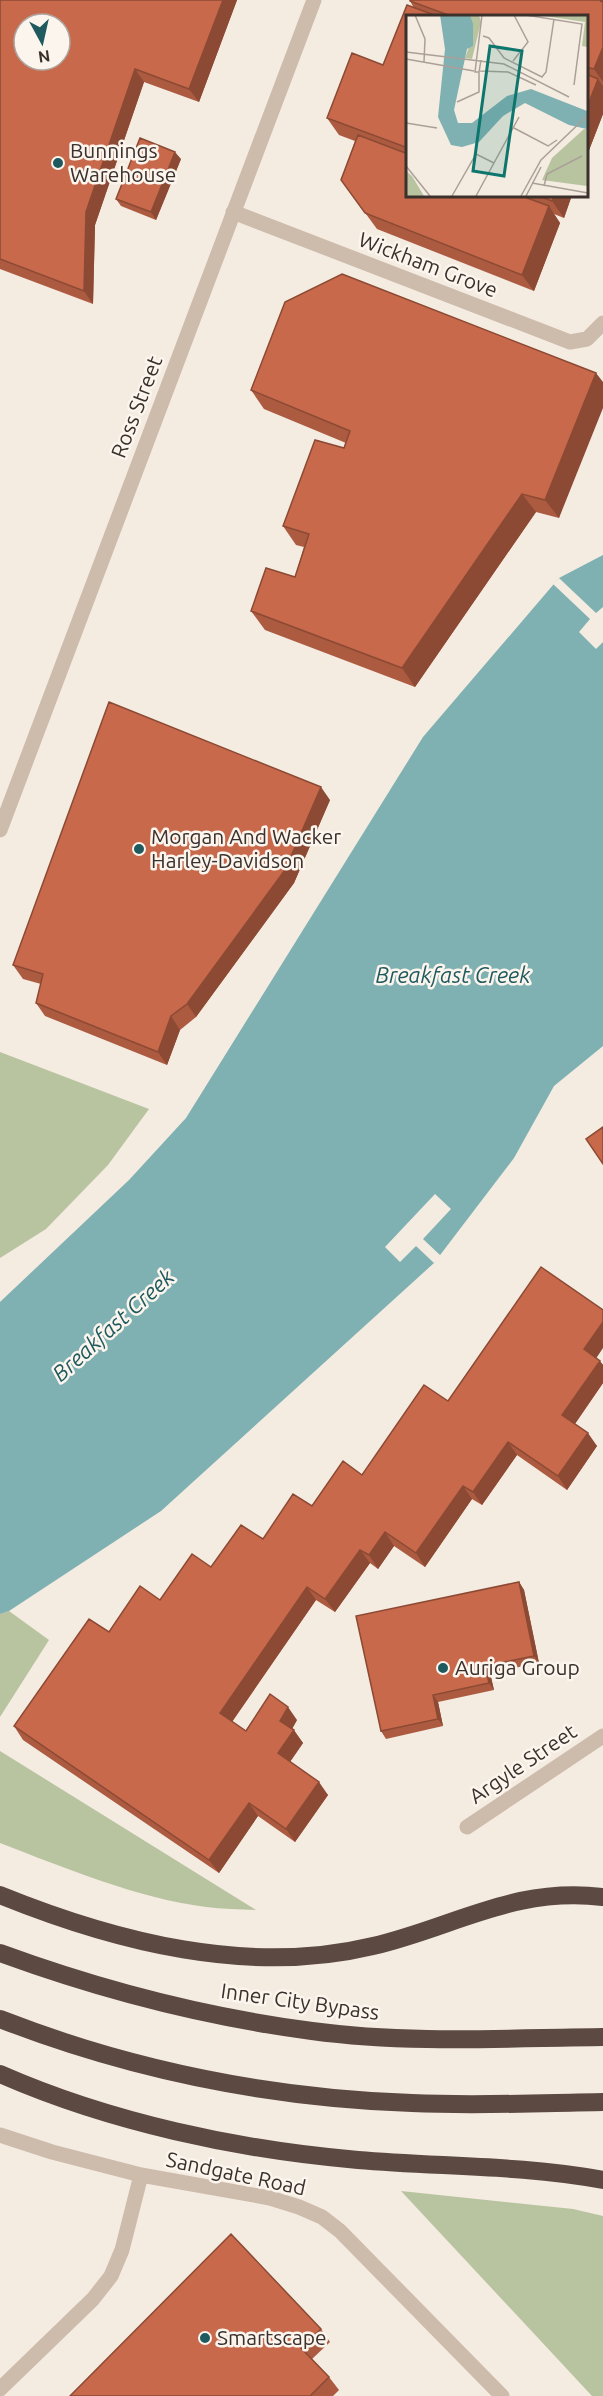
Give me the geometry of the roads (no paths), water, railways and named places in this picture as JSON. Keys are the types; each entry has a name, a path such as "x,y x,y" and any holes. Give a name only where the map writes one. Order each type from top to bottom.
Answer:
{"highway":[{"path":"0,1895 44,1912 170,1946 259,1959 332,1954 373,1946 407,1937 502,1904 533,1898 563,1895 603,1897"},
{"name":"Inner City Bypass","path":"0,1953 61,1975 146,1999 232,2018 314,2031 439,2038 603,2037"},
{"path":"0,2019 92,2051 169,2071 242,2086 298,2094 413,2103 603,2102"},
{"path":"0,2074 72,2101 134,2120 245,2144 357,2160 508,2167 603,2180"}],"street":[{"name":"Ross Street","path":"0,830 314,0"},
{"name":"Wickham Grove","path":"233,212 570,342 587,339 603,323"},
{"name":"Argyle Street","path":"467,1827 603,1736"},
{"name":"Sandgate Road","path":"0,2135 52,2152 141,2175 270,2198 322,2217 340,2231 502,2396"},
{"path":"0,2389 93,2299 111,2276 122,2250 141,2175"}],"water":[{"name":"Breakfast Creek","path":"603,555 603,1046 554,1086 514,1158 434,1263 161,1511 9,1611 0,1614 0,1302 129,1180 186,1118 423,737 559,578"}],"place":[{"name":"Bunnings Warehouse","path":"58,163"},
{"name":"Morgan And Wacker Harley-Davidson","path":"139,849"},
{"name":"Auriga Group","path":"443,1668"},
{"name":"Smartscape","path":"205,2338"}]}
